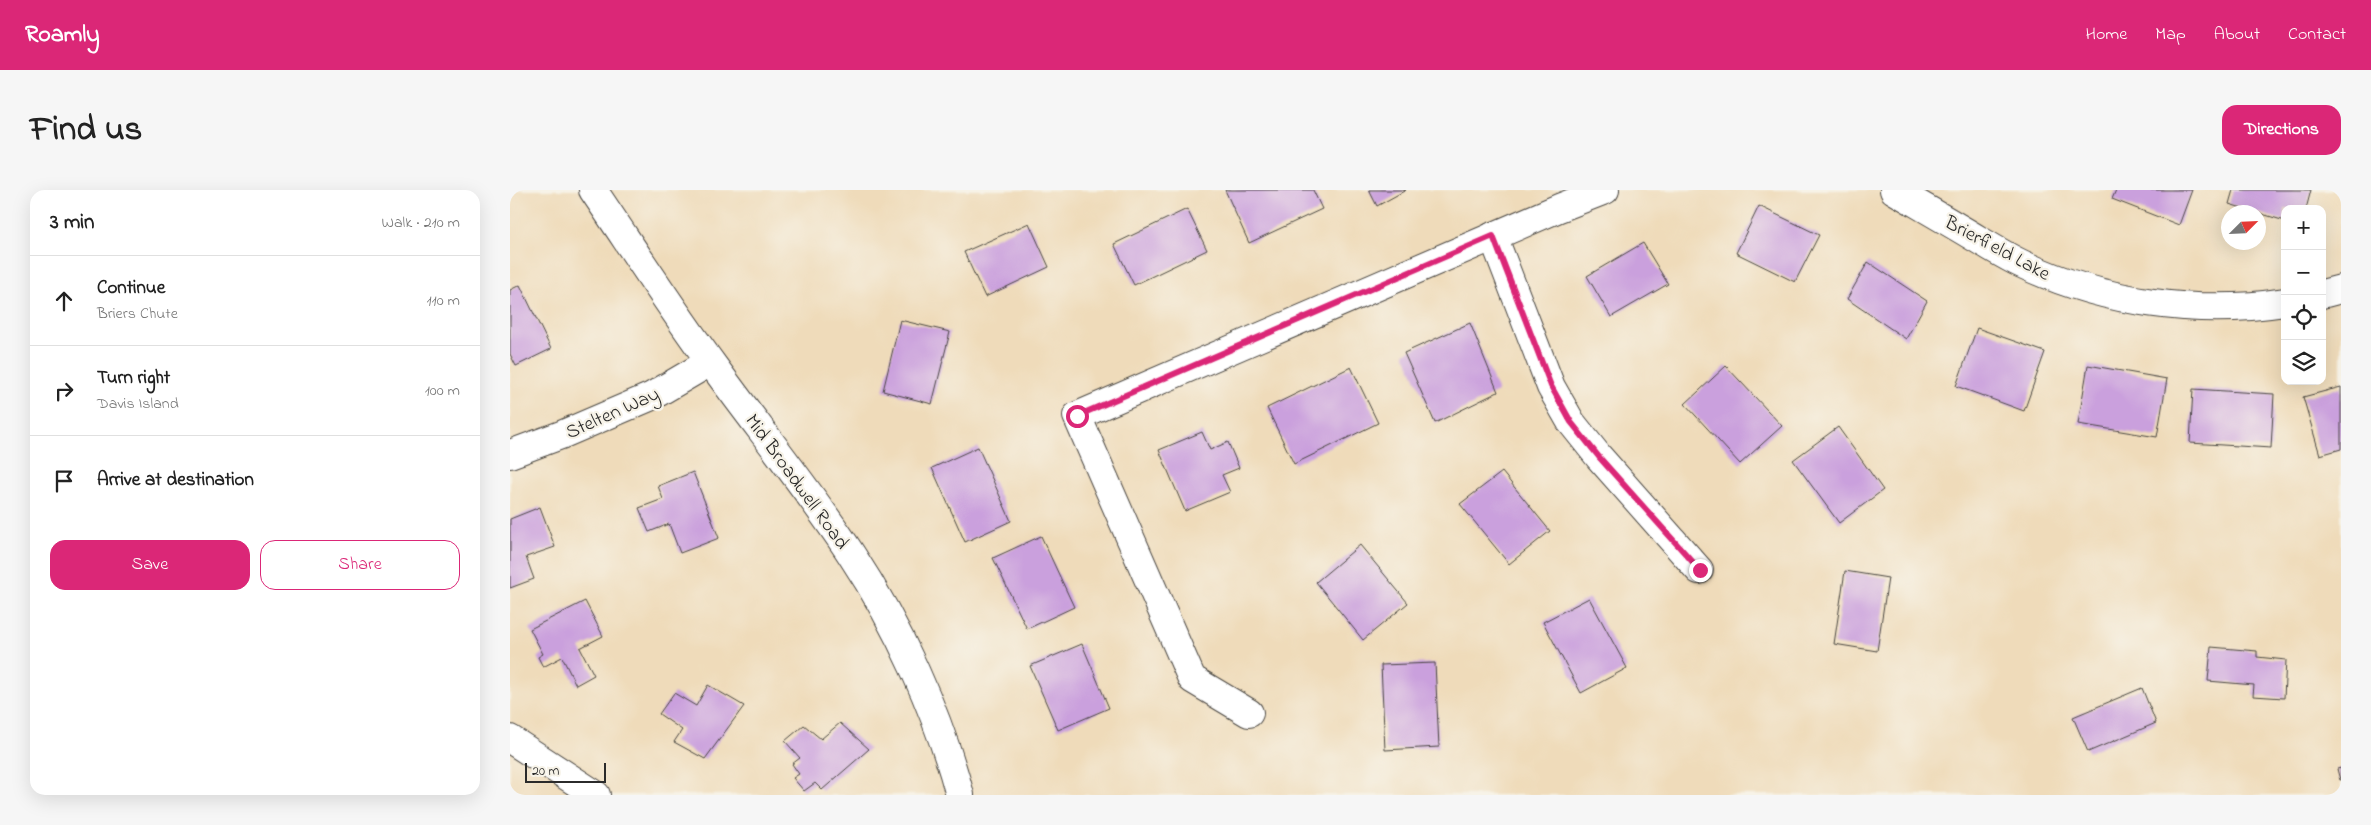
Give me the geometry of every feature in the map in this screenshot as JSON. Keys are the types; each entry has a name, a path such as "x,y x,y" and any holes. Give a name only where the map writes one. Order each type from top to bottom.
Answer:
{"street":[{"name":"Mid Broadwell Road","path":"593,190 710,362 852,554 888,616 921,684 954,773 960,795"},
{"path":"1249,713 1192,679 1077,416 1493,236 1605,190"},
{"name":"Brierfield Lake","path":"1894,190 2021,264 2098,292 2138,300 2220,308 2281,302"},
{"path":"1493,236 1551,386 1571,422 1599,457 1700,570"},
{"path":"2326,293 2341,289"},
{"name":"Stelten Way","path":"510,454 561,435 652,396 710,362"},
{"path":"510,739 596,795"}],"building":[{"path":"1225,190 1313,190 1322,209 1249,243"},
{"path":"1369,190 1406,190 1377,206"},
{"path":"2116,190 2192,190 2179,225 2112,199"},
{"path":"2233,190 2311,190 2307,205 2281,205 2281,220 2266,215 2266,205 2229,204"},
{"path":"1759,206 1819,235 1795,282 1736,253"},
{"path":"1187,209 1207,250 1134,285 1114,244"},
{"path":"1029,223 1049,267 985,297 964,252"},
{"path":"1643,243 1668,284 1611,317 1587,276"},
{"path":"1868,262 1927,301 1906,339 1847,299"},
{"path":"520,285 551,349 516,366 510,354 510,290"},
{"path":"900,320 950,332 932,404 883,391"},
{"path":"1470,323 1498,392 1435,423 1404,353"},
{"path":"1977,328 2045,352 2024,411 1956,386"},
{"path":"2088,365 2167,379 2157,437 2078,424"},
{"path":"1726,366 1782,426 1740,464 1685,404"},
{"path":"1351,367 1378,423 1294,464 1267,408"},
{"path":"2341,387 2341,449 2320,455 2303,397"},
{"path":"2193,389 2274,394 2271,448 2190,443"},
{"path":"1838,427 1883,490 1839,523 1793,460"},
{"path":"1202,432 1210,450 1228,442 1239,468 1222,475 1230,492 1185,511 1159,450"},
{"path":"978,447 1011,521 965,542 932,468"},
{"path":"693,472 719,538 680,553 669,524 649,532 639,508 663,499 658,486"},
{"path":"1502,472 1550,531 1509,564 1460,504"},
{"path":"540,507 555,547 526,557 534,579 510,588 510,519"},
{"path":"1041,536 1074,607 1027,629 993,558"},
{"path":"1360,545 1408,603 1363,640 1316,582"},
{"path":"1845,571 1888,578 1877,651 1834,644"},
{"path":"1589,598 1627,668 1581,693 1543,622"},
{"path":"585,601 603,636 580,648 594,675 576,685 562,657 543,667 538,657 543,654 530,629"},
{"path":"1082,644 1109,708 1058,730 1030,666"},
{"path":"2211,647 2257,651 2257,657 2286,660 2284,698 2253,696 2254,685 2208,681"},
{"path":"1435,663 1439,747 1385,750 1381,665"},
{"path":"708,685 744,706 705,759 674,742 682,730 659,714 674,693 696,706"},
{"path":"2142,688 2156,723 2088,752 2073,717"},
{"path":"840,723 869,749 822,790 815,783 804,791 793,778 799,774 792,764 800,758 785,741 804,725 821,739"},
{"path":"2341,768 2341,780 2340,780 2337,769"}],"route":[{"path":"1077,416 1493,236 1551,386 1571,422 1599,457 1700,570"}]}
